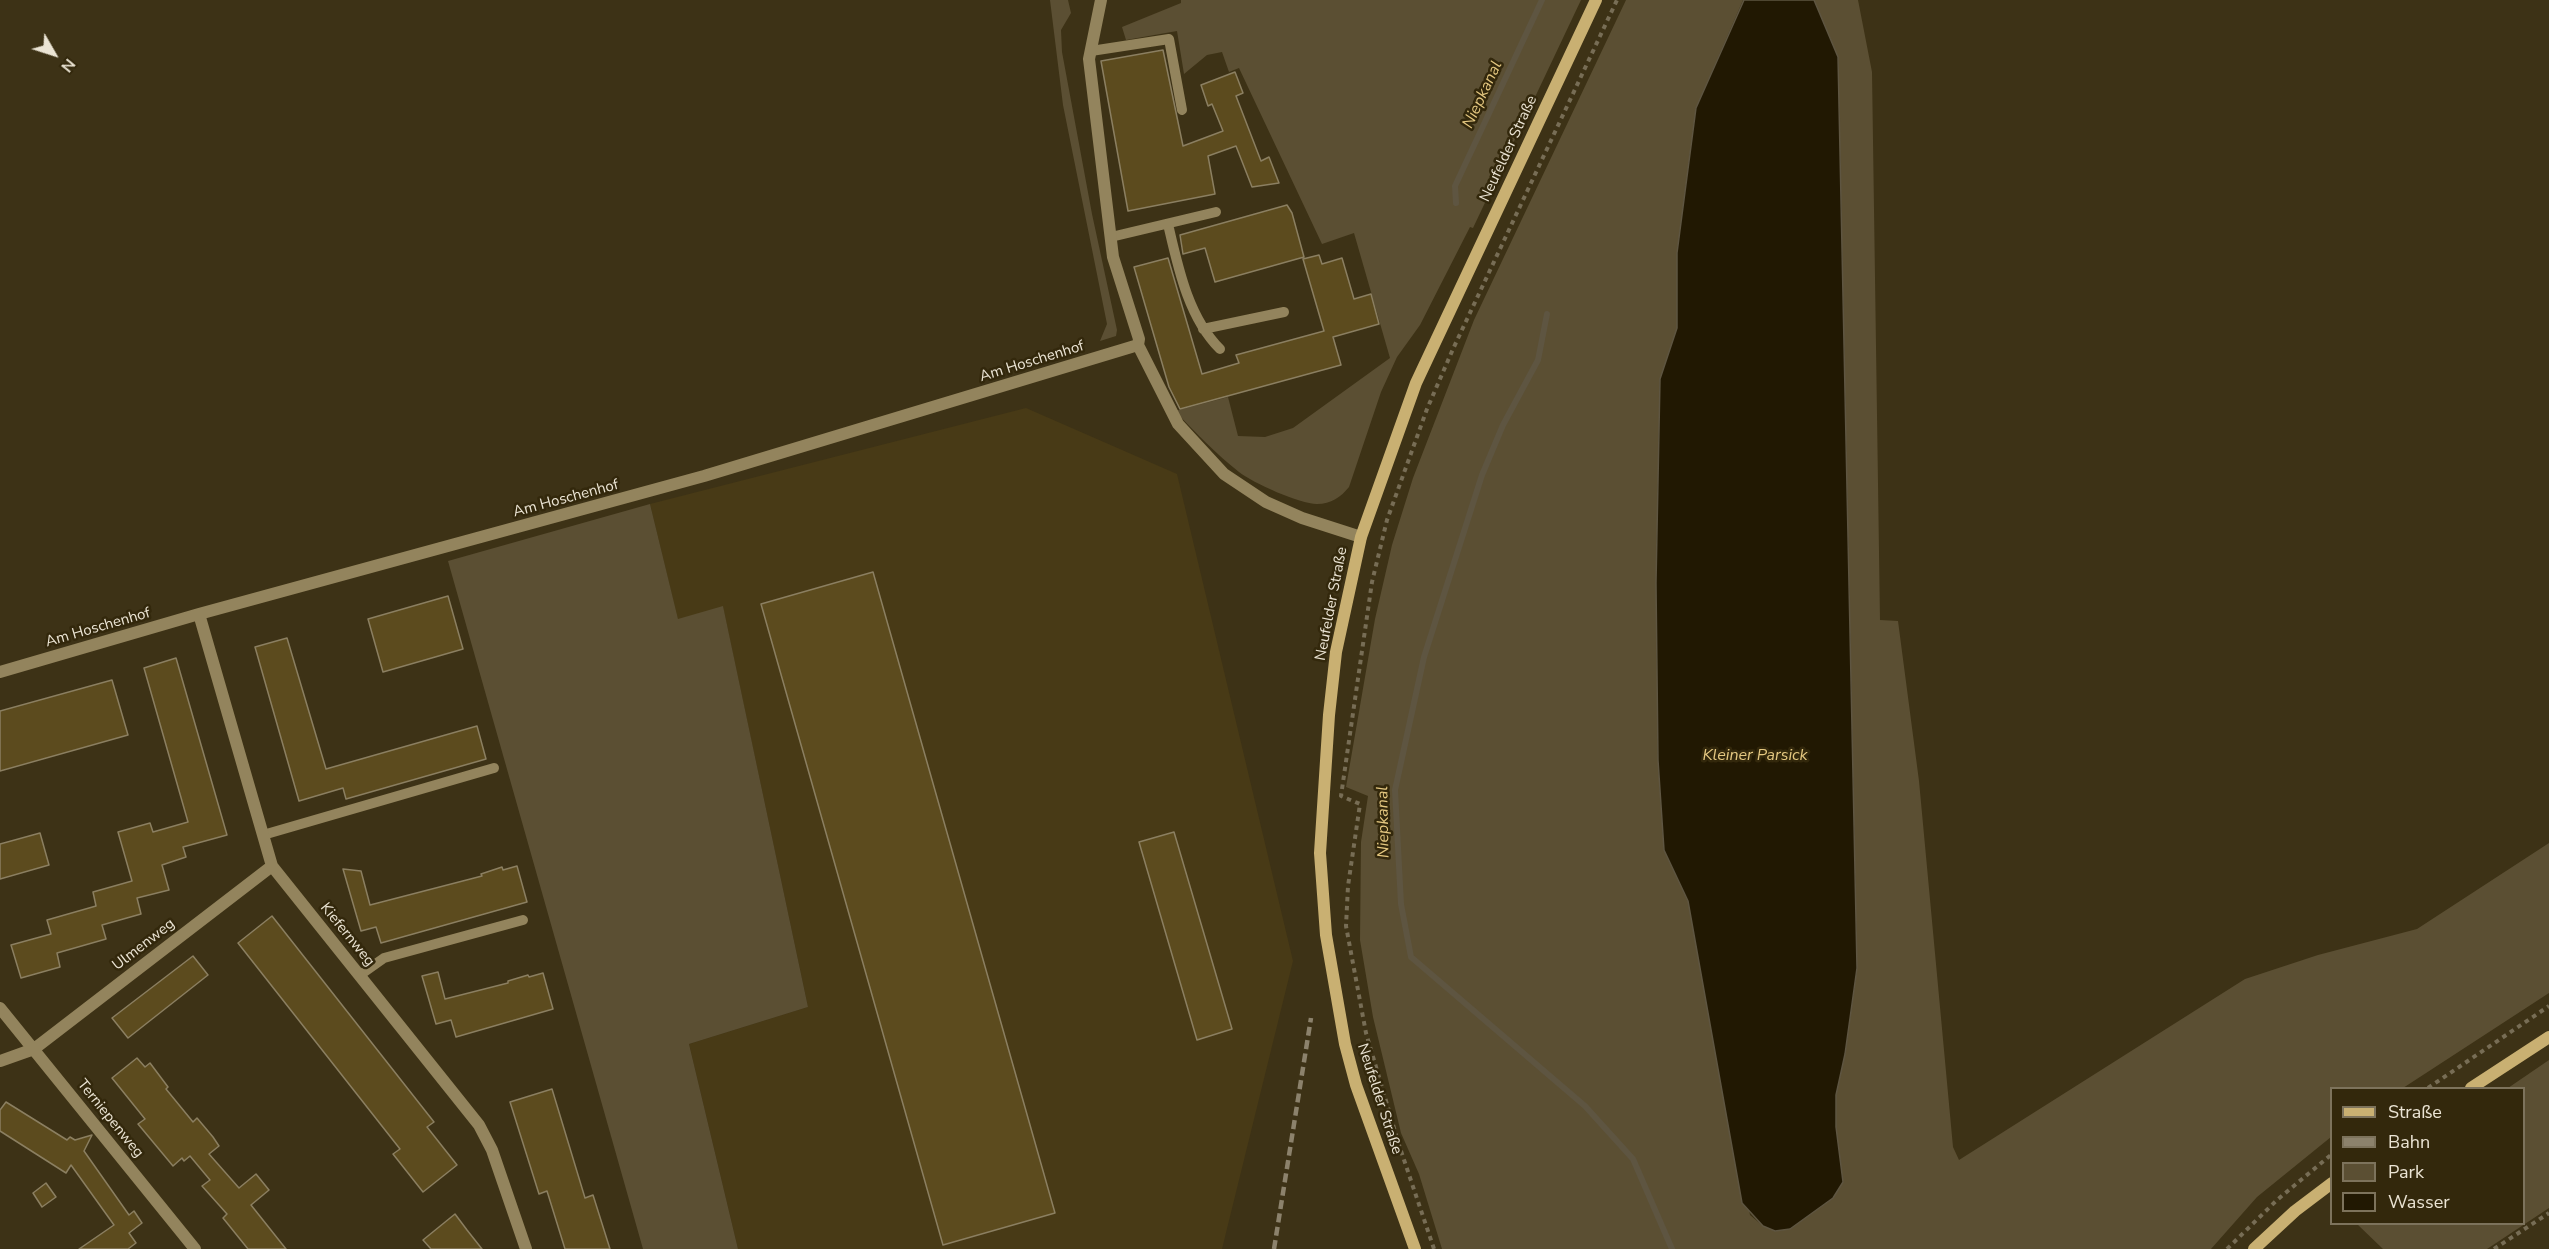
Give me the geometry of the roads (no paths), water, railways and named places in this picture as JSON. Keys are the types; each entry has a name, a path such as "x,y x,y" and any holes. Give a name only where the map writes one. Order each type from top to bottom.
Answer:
{"main road":[{"name":"Neufelder Straße","path":"1414,1249 1356,1085 1345,1044 1325,924 1320,853 1329,715 1336,652 1361,537 1416,383 1596,0"},
{"path":"2474,1087 2549,1036"},
{"path":"2254,1249 2295,1210 2330,1184"}],"street":[{"path":"1101,0 1089,59 1113,257 1139,339 1138,345 1178,424 1224,474 1266,502 1302,519 1361,537"},
{"name":"Am Hoschenhof","path":"0,672 199,614 704,476 1138,345"},
{"name":"Kiefernweg","path":"199,614 272,866 479,1125 492,1150 526,1249"},
{"name":"Ulmenweg","path":"0,1061 34,1049 272,866"},
{"name":"Terniepenweg","path":"0,1008 189,1247"}],"lane":[{"path":"1091,51 1170,39 1182,110"},
{"path":"1111,237 1216,212"},
{"path":"1168,224 1195,314 1203,329 1220,349"},
{"path":"1203,329 1284,312"},
{"path":"262,835 494,768"},
{"path":"360,975 384,958 523,920"}],"water":[{"name":"Kleiner Parsick","path":"1744,0 1814,0 1838,57 1857,968 1845,1054 1836,1095 1836,1127 1843,1182 1833,1198 1790,1229 1775,1231 1763,1226 1742,1203 1688,901 1664,850 1658,760 1656,583 1660,379 1677,328 1677,253 1696,108"}],"waterway":[{"name":"Niepkanal","path":"1456,203 1455,186 1542,0"},
{"name":"Niepkanal","path":"1547,314 1538,360 1503,425 1482,475 1424,657 1395,790 1401,904 1411,957 1585,1106 1633,1159 1672,1249"}],"railway":[{"path":"1274,1249 1311,1018"}]}
